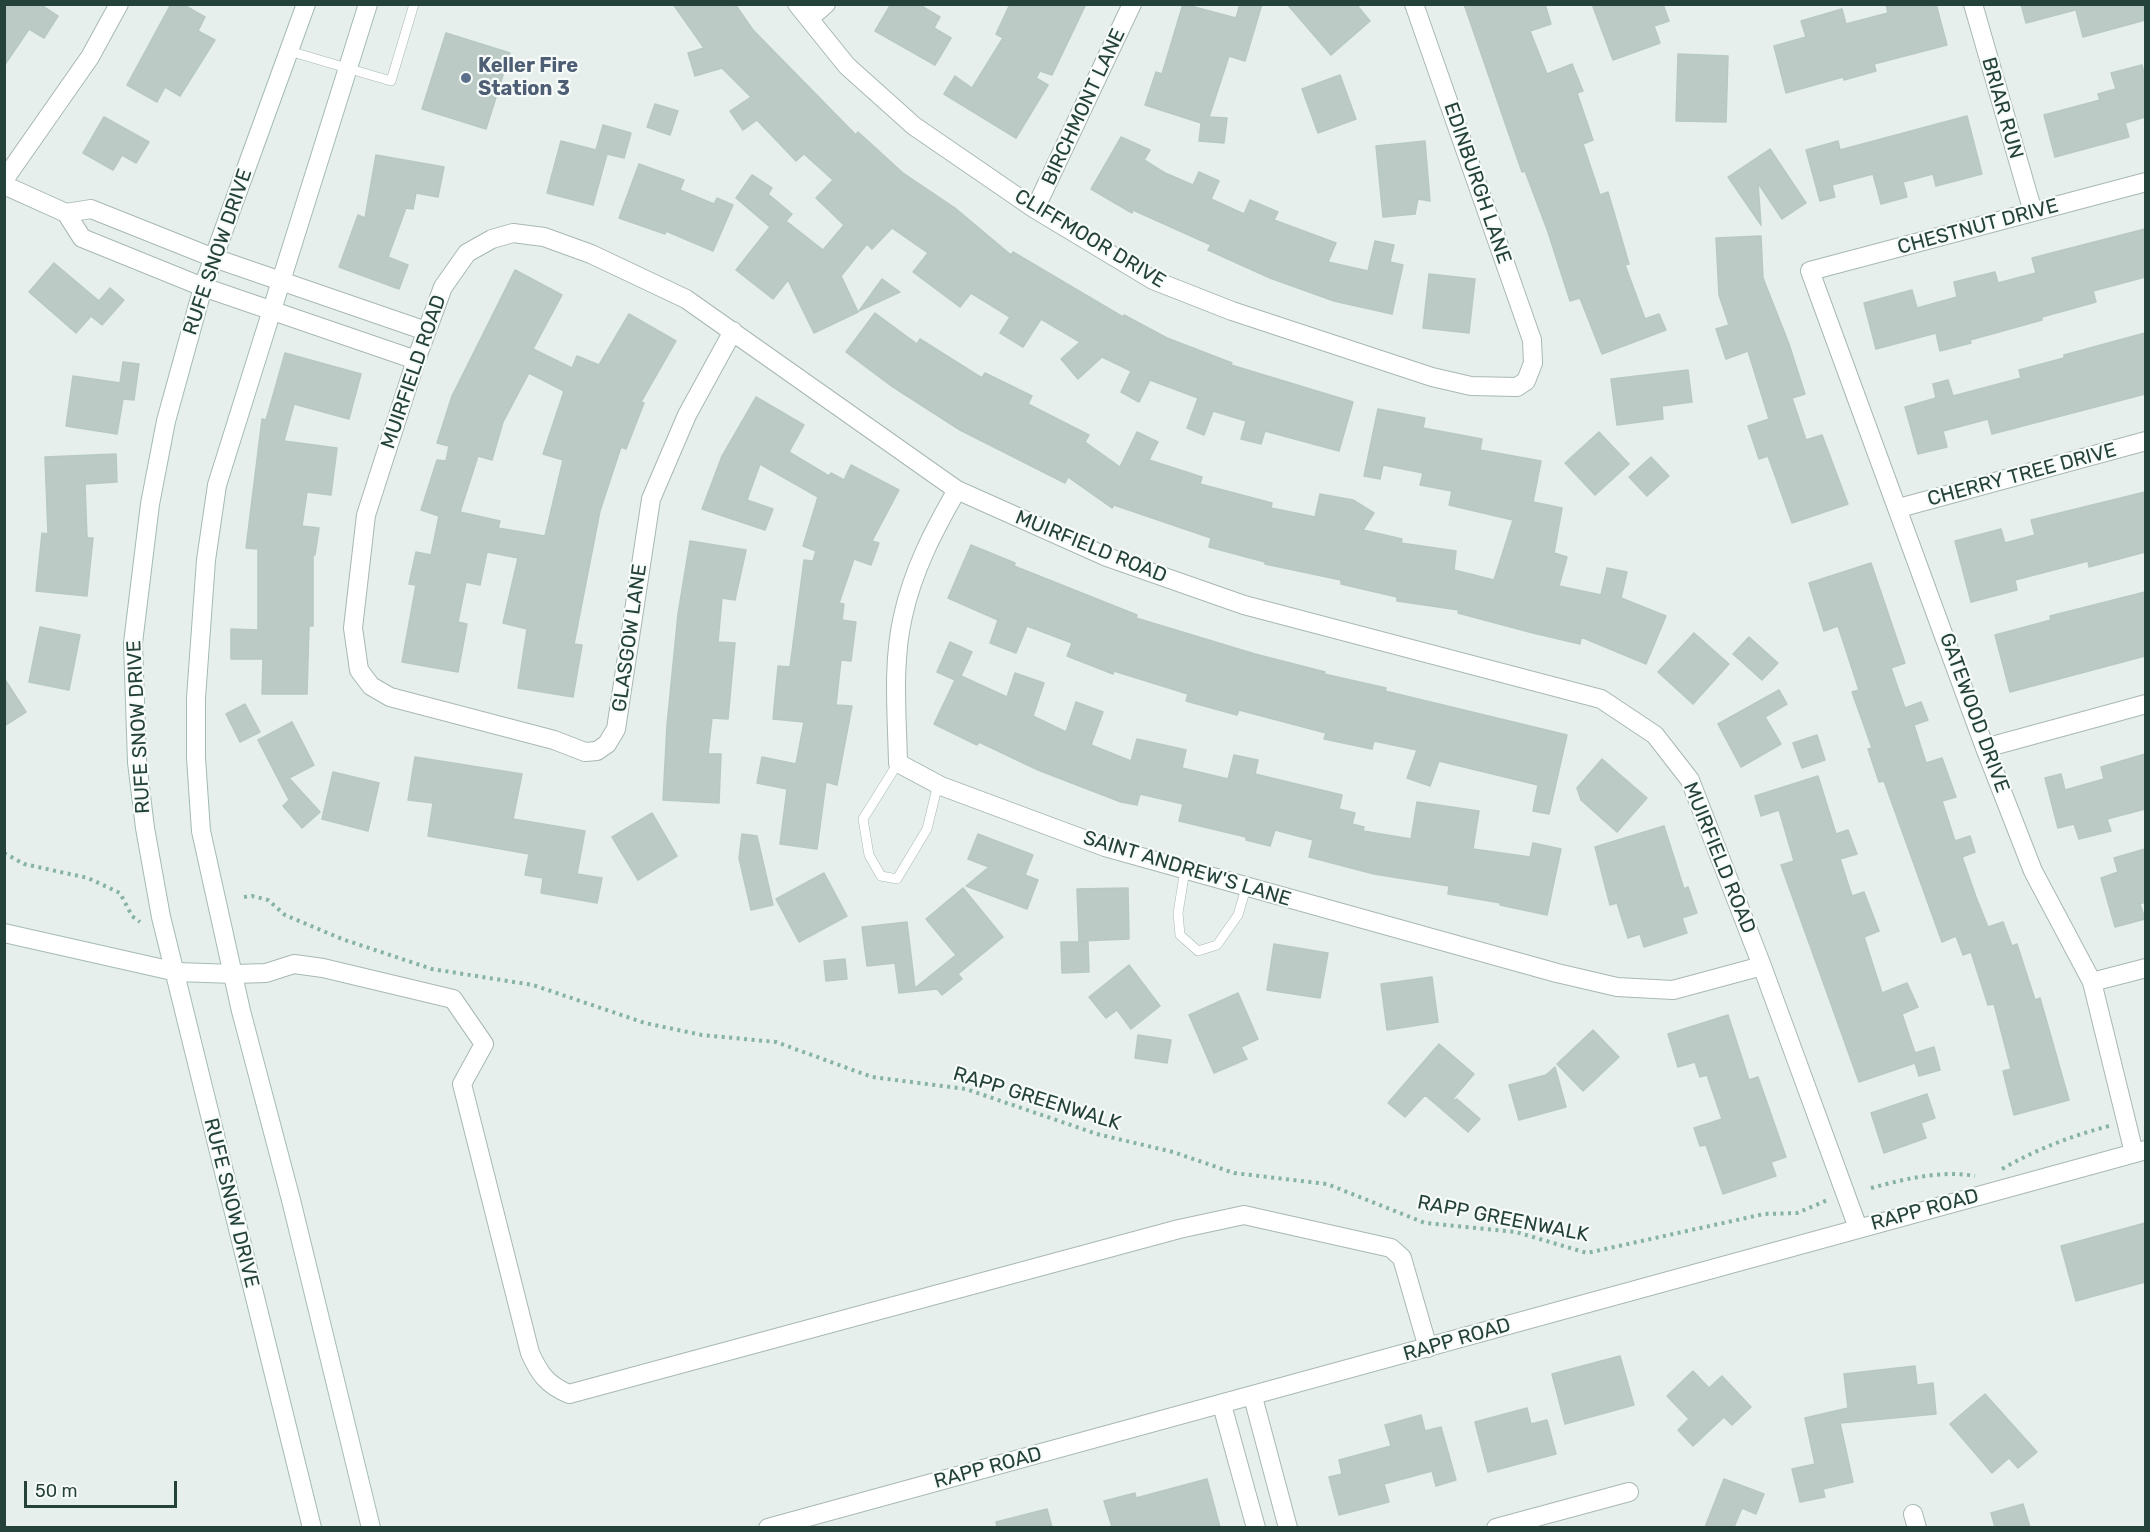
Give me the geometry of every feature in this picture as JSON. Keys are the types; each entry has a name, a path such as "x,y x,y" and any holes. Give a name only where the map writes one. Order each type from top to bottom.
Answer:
{"street":[{"path":"4,180 90,57 118,4"},
{"name":"RUFE SNOW DRIVE","path":"306,4 203,287 166,421 150,504 133,643 137,762 145,828 161,917 177,972 312,1527"},
{"path":"368,4 217,484 206,560 200,634 196,758 201,831 234,974 371,1527"},
{"name":"CLIFFMOOR DRIVE","path":"797,4 847,66 914,126 1035,209 1153,280 1232,311 1432,377 1471,386 1517,387 1526,381 1533,363"},
{"path":"810,18 826,4"},
{"name":"BIRCHMONT LANE","path":"1035,209 1132,4"},
{"name":"EDINBURGH LANE","path":"1414,4 1532,340 1533,363"},
{"name":"BRIAR RUN","path":"1973,4 2033,212"},
{"name":"CHESTNUT DRIVE","path":"1810,271 2145,182"},
{"path":"4,185 66,213 82,238 203,287 416,360"},
{"path":"66,213 91,209 214,258 426,331"},
{"name":"MUIRFIELD ROAD","path":"354,651 353,628 366,515 416,360 443,287 467,253 492,239 513,233 544,237 591,254 686,298 957,490 1107,556 1244,605 1601,699 1655,735 1690,780 1762,966 1858,1228"},
{"name":"GATEWOOD DRIVE","path":"1810,271 1899,508 1985,748 2033,871 2092,982 2127,1122 2140,1152"},
{"name":"GLASGOW LANE","path":"354,651 359,670 371,686 390,697 554,740 585,752 597,751 607,744 616,729 618,719 651,499 687,415 733,331"},
{"name":"CHERRY TREE DRIVE","path":"1899,508 2145,441"},
{"path":"898,763 897,664 903,616 925,546 957,490"},
{"path":"1985,748 2145,704"},
{"name":"SAINT ANDREW'S LANE","path":"898,763 938,784 1105,847 1246,888 1617,987 1673,990 1762,966"},
{"path":"4,933 177,972 266,973 294,964 323,968 453,999 484,1044 462,1084 530,1353 540,1374 554,1388 569,1394 1179,1229 1244,1215 1390,1248 1402,1258 1428,1348"},
{"path":"2092,982 2145,968"},
{"name":"RAPP ROAD","path":"768,1527 1253,1397 1858,1228 2140,1152"},
{"path":"1253,1397 1288,1527"},
{"path":"1222,1405 1256,1527"},
{"path":"1496,1527 1629,1492"}],"lane":[{"path":"289,51 391,81 414,4"},
{"path":"898,763 863,819 869,855 882,876 897,879 927,829 938,784"},
{"path":"1185,870 1178,913 1180,935 1198,951 1217,945 1239,915 1246,888"}],"path":[{"path":"4,853 24,864 88,878 120,893 132,916 140,922"},
{"name":"RAPP GREENWALK","path":"244,897 252,896 268,900 285,915 342,939 432,969 532,985 645,1023 702,1035 776,1042 872,1077 966,1089 1097,1134 1173,1152 1234,1173 1327,1184 1425,1223 1516,1232 1587,1253 1764,1214 1797,1213 1830,1199"},
{"path":"1993,1174 2031,1153 2070,1137 2127,1122"},
{"path":"1870,1188 1917,1176 1937,1176 1955,1172 1985,1175"}],"building":[{"path":"4,4 40,4 58,16 44,38 29,29 4,66"},
{"path":"171,4 182,4 205,17 198,31 215,40 180,96 165,87 157,102 127,85"},
{"path":"673,4 735,4 753,30 856,135 858,132 903,173 955,208 1011,255 1013,252 1123,317 1124,315 1167,338 1232,363 1231,365 1353,402 1339,451 1265,431 1261,444 1241,439 1246,421 1213,411 1204,435 1187,428 1198,398 1150,380 1139,402 1121,392 1131,371 1102,357 1078,379 1061,359 1080,342 1041,319 1023,347 1000,333 1010,317 971,293 960,307 913,272 928,253 892,228 872,249 867,244 841,276 858,312 814,333 788,280 773,299 736,270 770,227 736,198 752,175 772,188 768,194 792,214 786,221 823,250 844,225 816,198 833,180 804,154 796,161 757,120 743,130 730,111 751,97 722,68 695,76 688,53 704,48"},
{"path":"891,4 918,4 940,17 934,28 951,38 935,65 875,31"},
{"path":"1010,4 1086,4 1052,75 1040,71 1036,78 1048,85 1016,138 944,94 955,76 972,88 1003,38 996,34"},
{"path":"1183,4 1236,18 1240,4 1262,4 1245,61 1229,56 1209,117 1227,118 1224,143 1199,141 1201,123 1145,105 1156,72 1162,74"},
{"path":"1287,4 1356,4 1370,21 1331,55"},
{"path":"1464,4 1545,4 1551,24 1530,31 1547,74 1572,64 1583,91 1577,93 1593,140 1583,144 1600,195 1608,192 1629,264 1625,265 1645,319 1659,314 1666,330 1602,354 1580,298 1570,301 1548,232 1525,171 1522,172"},
{"path":"1592,4 1663,4 1669,21 1654,26 1660,43 1613,60"},
{"path":"1886,4 1936,4 1947,45 1874,64 1876,71 1844,80 1843,77 1786,93 1774,46 1806,37 1801,21 1842,9 1846,24 1888,13"},
{"path":"2021,4 2145,4 2145,20 2083,37 2075,6 2075,10 2026,23"},
{"path":"446,33 510,53 486,129 422,109"},
{"path":"1678,54 1728,56 1726,122 1676,121"},
{"path":"2142,65 2145,78 2145,117 2125,123 2129,137 2055,157 2044,115 2100,100 2098,94 2116,89 2111,73"},
{"path":"1340,75 1356,119 1318,133 1302,89"},
{"path":"655,104 678,111 670,135 647,127"},
{"path":"1967,116 1982,174 1936,186 1933,174 1903,182 1907,197 1881,204 1873,174 1832,185 1835,197 1820,201 1806,150 1838,141 1840,150"},
{"path":"104,117 149,142 136,163 122,155 113,170 83,153"},
{"path":"603,125 631,133 624,158 607,154 593,205 547,193 561,141 596,150"},
{"path":"1121,137 1150,150 1144,160 1165,173 1193,185 1199,172 1219,181 1211,199 1244,214 1250,200 1278,212 1274,220 1336,243 1328,262 1368,271 1375,241 1394,245 1390,262 1403,265 1392,314 1334,301 1270,278 1208,250 1211,245 1133,210 1132,213 1091,189"},
{"path":"1425,141 1430,201 1418,199 1415,214 1383,217 1376,146"},
{"path":"1770,149 1806,203 1782,219 1758,183 1761,225 1728,177"},
{"path":"376,155 444,167 438,197 416,193 413,209 406,208 388,257 408,265 399,289 339,267 358,215 365,218"},
{"path":"639,164 684,180 680,190 714,204 717,198 733,205 713,251 666,231 665,234 619,218"},
{"path":"2145,229 2145,277 2093,291 2096,302 2042,317 2042,320 1970,340 1971,343 1940,351 1936,333 1876,349 1864,303 1912,290 1917,308 1957,297 1954,282 1995,272 1998,283 2036,273 2032,258"},
{"path":"1761,236 1763,278 1789,344 1805,394 1792,398 1806,440 1822,435 1848,504 1792,523 1768,456 1759,459 1748,426 1769,419 1748,351 1726,359 1716,329 1729,325 1719,295 1716,238"},
{"path":"54,263 99,301 110,288 124,300 102,325 91,316 76,333 29,292"},
{"path":"515,270 562,295 533,349 572,368 577,356 599,365 629,314 676,341 641,402 644,403 626,449 621,447 600,511 574,644 582,645 573,697 518,688 527,629 503,623 518,558 487,552 480,585 466,582 458,622 467,624 458,672 402,662 416,585 409,584 416,552 431,555 439,516 421,510 437,460 446,461 449,446 437,443 452,396","holes":["529,373 564,391 543,454 563,460 545,536 498,528 500,521 460,512 478,456 492,460 503,422"]},
{"path":"1429,274 1475,279 1469,333 1423,328"},
{"path":"882,279 900,292 859,311"},
{"path":"875,313 917,344 920,339 982,378 985,373 1032,396 1028,404 1089,435 1085,442 1120,467 1137,432 1158,442 1149,460 1202,477 1200,484 1272,503 1271,508 1315,517 1320,494 1353,500 1374,513 1363,530 1402,539 1401,543 1456,551 1454,570 1494,580 1513,520 1449,505 1452,491 1420,485 1423,473 1383,465 1380,479 1364,476 1378,409 1425,418 1423,428 1482,439 1480,450 1541,461 1533,502 1562,508 1554,553 1567,557 1559,586 1601,595 1607,568 1627,572 1621,598 1666,616 1646,664 1581,637 1580,644 1458,613 1459,610 1397,601 1397,597 1341,584 1341,580 1265,564 1265,562 1209,547 1211,538 1114,505 1112,508 1068,477 1065,483 960,430 890,385 846,352"},
{"path":"2145,333 2145,394 1992,434 1988,419 1943,431 1947,447 1918,454 1905,407 1936,398 1933,384 1948,380 1953,396 2021,378 2019,370 2064,358 2064,355"},
{"path":"285,353 361,374 349,419 294,404 284,441 337,448 331,495 307,492 302,526 319,528 315,555 313,555 313,626 309,626 307,694 262,694 263,659 231,659 231,629 258,630 258,549 246,548 262,419 266,420"},
{"path":"123,362 139,364 134,400 123,399 117,434 66,426 73,376 120,383"},
{"path":"1688,370 1692,402 1662,406 1663,419 1617,425 1611,379"},
{"path":"756,397 804,425 789,452 829,476 831,473 844,480 851,465 899,490 872,541 879,543 871,565 854,559 839,603 844,604 842,620 856,622 851,661 841,660 836,705 852,706 837,785 826,782 817,849 780,844 787,789 757,783 762,757 796,764 804,722 773,719 778,666 790,667 804,560 813,561 816,551 803,546 818,497 760,464 747,500 773,509 765,530 702,509 722,456"},
{"path":"1599,432 1629,464 1595,495 1565,463"},
{"path":"116,454 117,482 85,484 87,538 93,538 87,596 36,591 42,533 48,534 45,457"},
{"path":"1651,457 1669,476 1647,496 1629,477"},
{"path":"2145,492 2145,552 2089,567 2088,561 2015,580 2017,590 1971,602 1955,541 2001,529 2005,543 2035,535 2031,520"},
{"path":"690,541 746,550 735,600 722,598 718,642 735,643 728,719 712,718 708,754 721,754 719,803 663,800 667,725 678,614"},
{"path":"971,545 1015,563 1014,566 1137,615 1136,618 1255,654 1325,672 1324,674 1386,688 1385,691 1567,735 1549,814 1533,811 1538,785 1439,761 1430,786 1407,778 1417,750 1374,741 1372,749 1324,739 1326,733 1239,710 1237,715 1186,701 1188,694 1114,671 1113,674 1067,656 1072,643 1027,626 1016,653 990,643 998,620 948,598"},
{"path":"1871,563 1905,663 1891,668 1905,708 1921,702 1928,720 1914,725 1926,763 1942,758 1956,797 1942,801 1955,841 1970,836 1975,852 1962,857 1976,897 1988,927 2003,922 2012,946 2017,944 2035,1000 2040,998 2069,1100 2014,1115 2003,1071 2011,1069 1994,1004 1988,1005 1971,952 1963,955 1956,936 1942,942 1884,781 1879,782 1868,749 1872,748 1852,692 1859,690 1838,626 1824,631 1809,583"},
{"path":"2145,592 2145,656 2010,692 1995,635 2051,620 2050,616"},
{"path":"40,627 80,635 69,690 29,682"},
{"path":"1694,633 1729,664 1693,704 1658,672"},
{"path":"1749,637 1778,663 1762,680 1733,654"},
{"path":"950,642 972,652 961,676 1007,697 1015,673 1044,683 1033,716 1066,732 1076,702 1103,712 1091,745 1131,761 1137,739 1186,750 1182,768 1228,779 1234,755 1258,760 1255,774 1342,795 1339,809 1355,813 1352,824 1364,827 1363,831 1411,839 1417,802 1479,811 1473,849 1530,857 1533,843 1561,849 1547,915 1500,905 1501,903 1448,894 1449,886 1374,874 1309,857 1313,840 1275,830 1270,846 1246,840 1246,837 1179,821 1183,804 1140,794 1137,805 1121,802 1038,770 979,742 977,745 934,724 955,680 937,672"},
{"path":"4,678 26,712 4,726"},
{"path":"1779,690 1787,704 1765,717 1781,744 1741,767 1718,724"},
{"path":"245,704 260,732 240,742 226,714"},
{"path":"292,722 314,765 289,778 320,812 302,828 283,806 289,800 258,740"},
{"path":"1817,735 1825,760 1802,768 1793,743"},
{"path":"2145,754 2145,809 2107,819 2111,831 2079,839 2074,824 2058,828 2045,778 2061,774 2065,790 2104,779 2101,767"},
{"path":"415,757 522,774 513,819 585,831 577,874 602,878 597,903 541,893 543,878 525,875 529,854 428,836 433,803 408,800"},
{"path":"1602,759 1647,798 1617,832 1581,800 1577,788"},
{"path":"333,772 379,783 368,831 322,819"},
{"path":"1818,776 1836,834 1848,830 1857,854 1840,859 1852,896 1864,892 1879,931 1864,937 1882,993 1907,983 1918,1007 1902,1014 1915,1053 1934,1047 1940,1070 1919,1076 1915,1063 1859,1082 1781,865 1794,861 1779,810 1761,816 1755,796"},
{"path":"652,813 677,856 638,880 612,837"},
{"path":"1664,826 1684,889 1688,887 1697,913 1682,918 1687,933 1644,947 1640,934 1628,938 1617,903 1610,905 1595,847"},
{"path":"742,834 757,836 773,905 751,910 739,858"},
{"path":"978,834 1033,855 1025,875 1038,880 1027,909 966,886 989,867 968,859"},
{"path":"2145,849 2145,902 2140,904 2145,919 2115,927 2101,878 2118,872 2114,858"},
{"path":"824,873 847,916 799,942 776,899"},
{"path":"963,888 1003,937 958,974 962,979 942,995 937,989 899,993 895,963 867,966 862,927 907,922 915,988 956,955 926,919"},
{"path":"1128,888 1129,939 1079,941 1077,889"},
{"path":"1061,942 1088,942 1089,972 1062,973"},
{"path":"1274,944 1328,953 1320,998 1267,990"},
{"path":"845,959 847,979 826,981 824,961"},
{"path":"1129,965 1160,1006 1131,1029 1117,1010 1106,1018 1089,997"},
{"path":"1432,977 1438,1022 1387,1030 1381,984"},
{"path":"1238,993 1258,1039 1241,1047 1247,1059 1214,1073 1189,1015"},
{"path":"1728,1015 1749,1080 1758,1077 1786,1157 1771,1162 1776,1176 1723,1194 1706,1145 1700,1146 1694,1128 1722,1119 1707,1075 1700,1077 1695,1062 1678,1067 1668,1034"},
{"path":"1593,1030 1619,1057 1583,1091 1557,1064"},
{"path":"1138,1035 1171,1040 1167,1063 1135,1058"},
{"path":"1439,1044 1474,1074 1451,1101 1457,1099 1480,1119 1468,1132 1425,1095 1405,1117 1388,1103"},
{"path":"1555,1067 1566,1107 1519,1120 1509,1085 1546,1075"},
{"path":"1927,1094 1935,1118 1921,1123 1926,1138 1884,1153 1871,1113"},
{"path":"2145,1223 2145,1282 2076,1301 2061,1246"},
{"path":"1620,1356 1634,1405 1565,1424 1552,1374"},
{"path":"1915,1366 1917,1385 1933,1383 1936,1414 1840,1423 1853,1482 1823,1489 1825,1497 1800,1502 1792,1469 1815,1464 1805,1418 1848,1408 1844,1374"},
{"path":"1693,1371 1709,1388 1722,1376 1751,1407 1732,1425 1724,1417 1693,1446 1678,1430 1689,1419 1667,1396"},
{"path":"1985,1394 2037,1452 2018,1468 2009,1458 1992,1473 1950,1424"},
{"path":"1527,1408 1531,1424 1547,1420 1556,1454 1488,1472 1475,1422"},
{"path":"1421,1415 1425,1431 1441,1427 1456,1480 1436,1486 1432,1471 1384,1484 1389,1502 1339,1515 1329,1477 1342,1474 1339,1460 1391,1446 1385,1425"},
{"path":"1207,1479 1220,1527 1112,1527 1104,1501 1135,1493 1136,1498"},
{"path":"1724,1479 1764,1494 1756,1514 1742,1508 1734,1527 1705,1527"},
{"path":"2023,1504 2030,1527 1995,1527 1991,1513"},
{"path":"1047,1509 1052,1527 997,1527 996,1522"}],"place":[{"name":"Keller Fire Station 3","path":"466,78"}]}
